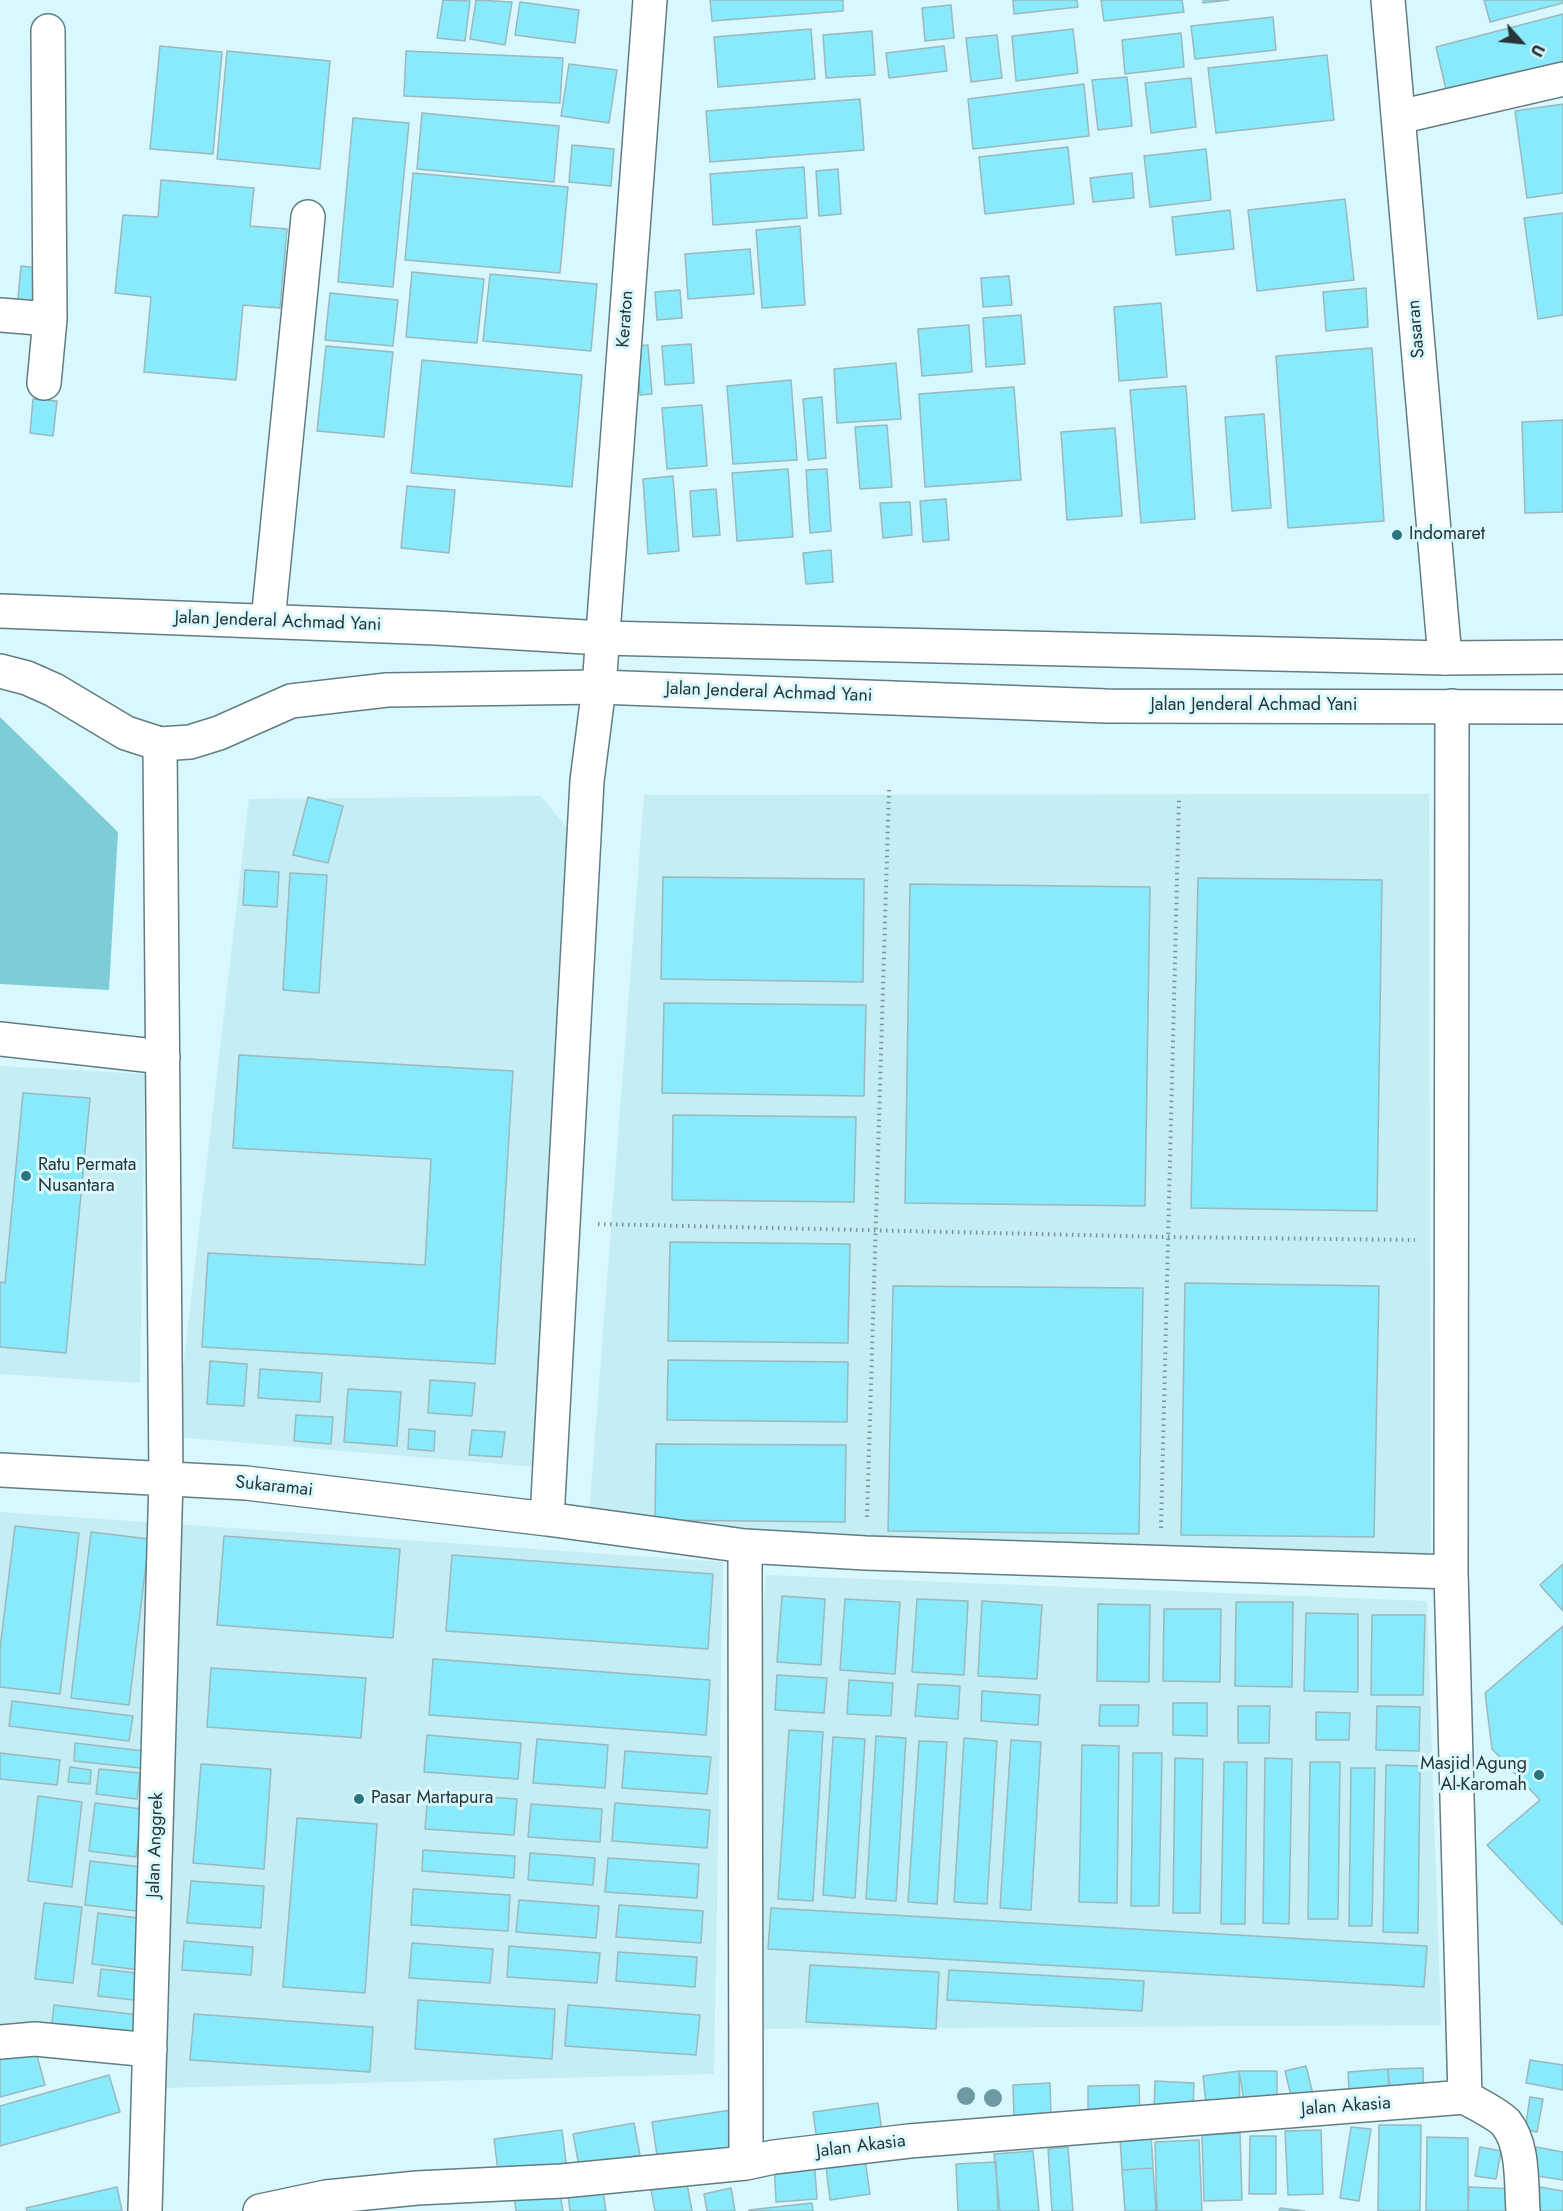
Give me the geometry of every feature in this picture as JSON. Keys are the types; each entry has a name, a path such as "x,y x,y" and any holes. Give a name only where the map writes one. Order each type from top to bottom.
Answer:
{"main road":[{"name":"Keraton","path":"547,1519 587,782 599,687 650,0"},
{"name":"Sasaran","path":"1388,0 1445,658"},
{"path":"44,383 50,319 48,31"},
{"path":"1399,117 1563,79"},
{"path":"268,621 308,217"},
{"path":"0,315 50,319"},
{"name":"Jalan Jenderal Achmad Yani","path":"0,611 436,628 602,638 1445,658 1563,657"},
{"name":"Jalan Jenderal Achmad Yani","path":"0,671 27,678 54,690 126,733 160,744 190,742 219,733 291,701 387,690 599,687 1106,706 1563,707"},
{"path":"1452,706 1451,1572 1465,2097 1505,2121 1514,2138 1520,2163 1523,2211"},
{"name":"Jalan Anggrek","path":"145,2211 166,1479 160,744"},
{"path":"0,1039 163,1057"},
{"name":"Sukaramai","path":"0,1470 246,1483 547,1519 745,1546 866,1553 1451,1572"},
{"path":"745,1546 746,2163"},
{"path":"0,2042 35,2039 150,2050"},
{"name":"Jalan Akasia","path":"260,2211 326,2197 419,2199 562,2181 746,2163 774,2157 909,2141 1465,2097"}],"path":[{"path":"866,1553 889,789"},
{"path":"1160,1562 1179,797"},
{"path":"563,1223 1168,1237 1452,1240"}],"shaded area":[{"path":"0,717 118,832 109,990 0,984"},
{"path":"1429,794 1431,1580 588,1529 644,795"},
{"path":"541,796 580,844 549,1468 175,1437 249,799"},
{"path":"0,1066 145,1074 140,1383 0,1374"},
{"name":"Pasar Martapura","path":"0,1512 723,1562 714,2074 161,2088 157,2040 0,2036"},
{"path":"766,1575 1427,1601 1441,2025 733,2029"}],"building":[{"path":"443,0 470,1 465,41 437,38"},
{"path":"476,0 512,2 505,45 470,39"},
{"path":"710,0 843,0 843,11 712,21"},
{"path":"1013,0 1077,0 1078,7 1014,14"},
{"path":"1101,0 1182,0 1184,12 1104,21"},
{"path":"1203,0 1229,0 1203,3"},
{"path":"1484,0 1563,0 1563,3 1490,22"},
{"path":"520,2 579,10 575,43 515,35"},
{"path":"951,5 954,38 925,41 922,8"},
{"path":"1563,14 1563,67 1448,98 1436,47"},
{"path":"1273,17 1276,50 1195,59 1191,26"},
{"path":"811,29 815,79 718,87 714,37"},
{"path":"1073,29 1078,73 1016,81 1012,36"},
{"path":"872,31 875,75 826,78 823,35"},
{"path":"1181,33 1184,67 1125,74 1122,40"},
{"path":"997,35 1002,78 971,82 966,38"},
{"path":"160,46 222,52 213,154 150,149"},
{"path":"944,46 947,71 889,78 886,53"},
{"path":"227,51 330,61 320,169 217,159"},
{"path":"406,51 563,58 560,103 404,96"},
{"path":"1327,55 1334,120 1216,133 1208,68"},
{"path":"569,64 617,70 609,123 561,116"},
{"path":"1127,77 1132,126 1098,130 1092,80"},
{"path":"1191,78 1196,127 1151,133 1145,83"},
{"path":"1084,84 1089,136 973,149 968,99"},
{"path":"860,99 864,150 710,162 706,111"},
{"path":"1563,104 1563,193 1527,198 1515,111"},
{"path":"422,113 559,126 554,182 417,169"},
{"path":"353,118 409,123 393,287 338,282"},
{"path":"572,145 614,149 611,186 569,182"},
{"path":"1068,147 1074,204 985,214 979,157"},
{"path":"1206,149 1211,200 1150,207 1144,156"},
{"path":"804,167 807,218 713,225 710,174"},
{"path":"838,169 841,214 819,216 816,171"},
{"path":"413,173 568,187 560,273 405,260"},
{"path":"1132,173 1134,198 1093,202 1090,178"},
{"path":"161,180 254,188 250,226 287,229 280,308 243,305 236,380 144,372 151,297 115,293 123,215 158,217"},
{"path":"1345,199 1354,280 1257,291 1248,210"},
{"path":"1230,210 1234,249 1176,255 1172,217"},
{"path":"1563,213 1563,315 1538,319 1524,218"},
{"path":"800,226 805,305 762,308 756,230"},
{"path":"750,249 754,294 688,299 685,254"},
{"path":"21,266 47,269 43,311 17,309"},
{"path":"412,272 484,279 477,343 406,337"},
{"path":"490,274 597,284 591,351 483,341"},
{"path":"1009,276 1012,305 983,307 981,278"},
{"path":"1366,288 1368,327 1326,331 1323,292"},
{"path":"680,290 682,318 657,320 655,292"},
{"path":"330,293 398,300 393,346 325,340"},
{"path":"1161,303 1167,377 1119,381 1114,307"},
{"path":"1021,315 1025,364 986,367 983,318"},
{"path":"969,325 972,372 922,376 918,329"},
{"path":"691,344 694,383 665,385 662,346"},
{"path":"648,345 652,394 640,395 636,346"},
{"path":"326,346 393,352 384,437 317,431"},
{"path":"1372,348 1384,521 1288,528 1276,356"},
{"path":"422,360 582,375 572,487 411,473"},
{"path":"896,363 901,419 837,423 834,369"},
{"path":"791,380 797,460 733,464 727,386"},
{"path":"1186,386 1195,519 1141,523 1130,390"},
{"path":"1014,387 1021,480 925,487 919,394"},
{"path":"822,397 826,458 808,460 803,399"},
{"path":"33,399 57,401 53,436 30,433"},
{"path":"702,405 707,466 667,469 662,408"},
{"path":"1264,414 1271,508 1232,511 1225,417"},
{"path":"1563,420 1563,512 1525,513 1522,422"},
{"path":"887,425 892,487 860,489 855,427"},
{"path":"1115,428 1122,516 1067,520 1061,432"},
{"path":"788,469 793,537 737,541 732,473"},
{"path":"827,469 831,531 810,533 806,470"},
{"path":"673,476 679,551 648,554 643,479"},
{"path":"407,486 455,490 449,553 401,548"},
{"path":"716,489 720,535 693,537 690,491"},
{"path":"946,499 949,540 923,542 920,501"},
{"path":"910,502 912,535 883,538 880,503"},
{"path":"831,550 833,582 806,584 803,553"},
{"path":"308,797 343,806 328,863 293,855"},
{"path":"245,870 279,872 277,907 243,905"},
{"path":"290,873 327,875 319,993 283,990"},
{"path":"663,877 864,879 863,982 661,979"},
{"path":"1198,878 1382,880 1377,1211 1191,1208"},
{"path":"910,884 1150,887 1145,1206 905,1203"},
{"path":"664,1003 866,1005 864,1096 662,1093"},
{"path":"239,1055 513,1071 495,1364 202,1347 208,1253 425,1265 431,1159 233,1148"},
{"path":"23,1093 90,1098 66,1353 0,1347 0,1282 5,1283"},
{"path":"673,1115 856,1117 854,1202 672,1200"},
{"path":"670,1242 850,1244 848,1343 668,1341"},
{"path":"1185,1283 1379,1286 1374,1537 1181,1535"},
{"path":"893,1286 1143,1288 1139,1534 888,1531"},
{"path":"668,1360 848,1362 847,1422 667,1420"},
{"path":"210,1361 247,1364 244,1406 207,1404"},
{"path":"260,1369 322,1373 320,1402 258,1398"},
{"path":"430,1380 475,1383 472,1416 428,1413"},
{"path":"348,1389 401,1392 397,1446 344,1442"},
{"path":"296,1415 333,1417 331,1444 294,1441"},
{"path":"409,1429 435,1431 434,1451 408,1449"},
{"path":"472,1430 505,1432 502,1457 469,1455"},
{"path":"656,1444 846,1445 845,1522 655,1520"},
{"path":"15,1526 79,1533 60,1694 0,1687 0,1649"},
{"path":"91,1532 149,1539 129,1705 71,1698"},
{"path":"224,1536 400,1549 393,1638 217,1625"},
{"path":"452,1555 713,1574 708,1649 446,1631"},
{"path":"1563,1564 1563,1611 1540,1585"},
{"path":"782,1596 825,1599 821,1665 777,1662"},
{"path":"845,1599 900,1602 895,1674 840,1670"},
{"path":"917,1599 968,1601 964,1675 912,1672"},
{"path":"982,1601 1042,1605 1037,1679 978,1676"},
{"path":"1236,1602 1293,1602 1292,1687 1235,1686"},
{"path":"1098,1604 1150,1605 1149,1682 1097,1681"},
{"path":"1164,1609 1221,1609 1220,1682 1163,1681"},
{"path":"1306,1613 1358,1614 1358,1692 1304,1691"},
{"path":"1372,1615 1425,1615 1423,1695 1371,1695"},
{"name":"Masjid Agung Al-Karomah","path":"1563,1626 1563,1925 1487,1845 1540,1800 1492,1749 1485,1693"},
{"path":"433,1659 710,1680 706,1735 429,1715"},
{"path":"211,1668 366,1678 361,1738 207,1727"},
{"path":"777,1675 827,1678 824,1713 775,1710"},
{"path":"849,1680 893,1683 891,1716 847,1714"},
{"path":"918,1684 960,1686 958,1719 915,1716"},
{"path":"982,1691 1040,1695 1038,1725 981,1721"},
{"path":"12,1701 133,1716 129,1741 9,1726"},
{"path":"1173,1703 1207,1703 1207,1736 1173,1735"},
{"path":"1100,1705 1139,1705 1138,1726 1099,1726"},
{"path":"1238,1706 1270,1706 1269,1743 1238,1743"},
{"path":"1377,1706 1420,1707 1419,1751 1376,1750"},
{"path":"1316,1712 1350,1713 1349,1740 1316,1740"},
{"path":"789,1730 823,1732 813,1901 778,1899"},
{"path":"427,1735 521,1743 518,1779 424,1772"},
{"path":"876,1736 906,1738 896,1901 866,1899"},
{"path":"833,1737 865,1739 855,1898 823,1895"},
{"path":"964,1738 997,1741 987,1904 954,1902"},
{"path":"537,1739 608,1745 605,1788 533,1783"},
{"path":"1011,1740 1041,1742 1031,1910 1000,1908"},
{"path":"919,1741 947,1742 937,1904 908,1902"},
{"path":"75,1743 152,1752 150,1769 74,1761"},
{"path":"1082,1745 1119,1746 1117,1903 1079,1902"},
{"path":"625,1751 711,1757 707,1794 622,1788"},
{"path":"0,1753 60,1760 57,1785 0,1779"},
{"path":"1133,1753 1162,1753 1159,1906 1131,1906"},
{"path":"1175,1758 1203,1759 1200,1913 1173,1913"},
{"path":"1265,1758 1292,1759 1289,1924 1263,1923"},
{"path":"1224,1762 1247,1762 1245,1924 1221,1924"},
{"path":"1310,1762 1340,1762 1338,1919 1308,1919"},
{"path":"201,1764 271,1769 264,1869 193,1863"},
{"path":"1386,1765 1420,1766 1418,1933 1383,1932"},
{"path":"70,1767 91,1770 90,1784 68,1782"},
{"path":"1351,1768 1375,1768 1372,1926 1349,1926"},
{"path":"99,1769 140,1773 137,1799 96,1794"},
{"path":"428,1793 517,1799 514,1835 425,1829"},
{"path":"38,1796 82,1802 72,1887 28,1881"},
{"path":"95,1803 142,1809 136,1857 89,1851"},
{"path":"615,1803 710,1810 707,1848 612,1841"},
{"path":"531,1804 602,1809 600,1842 528,1837"},
{"path":"297,1818 377,1824 365,1993 283,1987"},
{"path":"423,1850 515,1856 514,1878 422,1871"},
{"path":"530,1853 595,1858 593,1885 528,1880"},
{"path":"608,1858 699,1864 697,1898 605,1892"},
{"path":"90,1861 142,1867 137,1911 85,1905"},
{"path":"191,1881 264,1886 261,1928 187,1923"},
{"path":"413,1889 510,1895 508,1931 411,1925"},
{"path":"519,1900 599,1906 596,1938 516,1932"},
{"path":"44,1903 82,1907 73,1983 35,1979"},
{"path":"619,1905 703,1911 701,1943 616,1937"},
{"path":"771,1908 1427,1946 1424,1987 768,1949"},
{"path":"98,1913 146,1919 140,1970 92,1964"},
{"path":"184,1941 253,1947 251,1975 182,1970"},
{"path":"412,1943 493,1949 490,1983 409,1978"},
{"path":"509,1946 600,1953 597,1983 507,1977"},
{"path":"618,1952 697,1957 695,1987 616,1981"},
{"path":"810,1965 939,1972 936,2029 806,2022"},
{"path":"101,1969 145,1974 142,2001 98,1996"},
{"path":"949,1970 1144,1981 1142,2011 947,2000"},
{"path":"418,2000 555,2009 552,2059 415,2049"},
{"path":"54,2005 139,2015 136,2043 51,2033"},
{"path":"568,2005 700,2015 696,2055 565,2046"},
{"path":"194,2014 373,2027 370,2072 190,2060"},
{"path":"33,2041 45,2085 0,2097 0,2050"},
{"path":"1530,2060 1563,2065 1563,2090 1526,2083"},
{"path":"1306,2066 1314,2098 1293,2104 1285,2071"},
{"path":"1423,2068 1424,2104 1389,2105 1388,2069"},
{"path":"1388,2069 1391,2104 1350,2107 1348,2072"},
{"path":"1239,2071 1245,2107 1207,2113 1203,2076"},
{"path":"1239,2071 1277,2071 1277,2107 1240,2107"},
{"path":"109,2075 120,2112 0,2146 0,2106"},
{"path":"1155,2081 1194,2083 1193,2110 1154,2109"},
{"path":"1050,2083 1051,2117 1014,2119 1013,2085"},
{"path":"1139,2085 1140,2116 1088,2117 1088,2086"},
{"path":"1530,2097 1543,2099 1537,2132 1525,2130"},
{"path":"878,2103 883,2139 818,2148 813,2112"},
{"path":"731,2110 738,2150 658,2162 652,2122"},
{"path":"634,2123 640,2155 579,2166 573,2134"},
{"path":"1379,2125 1421,2125 1420,2211 1378,2211"},
{"path":"1351,2127 1371,2129 1359,2201 1340,2198"},
{"path":"562,2130 567,2170 499,2179 494,2139"},
{"path":"1321,2130 1323,2194 1288,2195 1285,2131"},
{"path":"1240,2133 1242,2200 1204,2201 1202,2135"},
{"path":"1151,2134 1153,2168 1122,2170 1120,2137"},
{"path":"1250,2136 1276,2136 1276,2194 1249,2194"},
{"path":"1427,2137 1468,2138 1468,2211 1426,2211"},
{"path":"1199,2140 1202,2211 1157,2211 1155,2142"},
{"path":"1068,2147 1073,2211 1052,2211 1048,2149"},
{"path":"1480,2147 1501,2151 1496,2179 1475,2176"},
{"path":"1536,2147 1563,2152 1563,2180 1531,2175"},
{"path":"1033,2151 1039,2211 1000,2211 994,2154"},
{"path":"864,2152 870,2194 830,2200 825,2158"},
{"path":"814,2157 817,2199 776,2202 774,2160"},
{"path":"996,2162 998,2211 958,2211 956,2164"},
{"path":"1153,2168 1156,2211 1125,2211 1122,2170"},
{"path":"602,2183 606,2211 570,2211 567,2188"},
{"path":"687,2184 692,2211 655,2211 651,2190"},
{"path":"117,2187 122,2211 27,2211 26,2208"},
{"path":"1469,2187 1516,2189 1515,2211 1468,2211"},
{"path":"1540,2187 1563,2191 1563,2211 1537,2211"},
{"path":"559,2188 563,2211 516,2211 514,2196"},
{"path":"731,2188 735,2211 707,2211 704,2194"},
{"path":"812,2203 813,2211 749,2211 749,2210"},
{"path":"1280,2208 1305,2211 1279,2211"}],"place":[{"name":"Indomaret","path":"1397,535"},
{"name":"Ratu Permata Nusantara","path":"26,1176"},
{"name":"Masjid Agung Al-Karomah","path":"1539,1775"},
{"name":"Pasar Martapura","path":"359,1799"}]}
